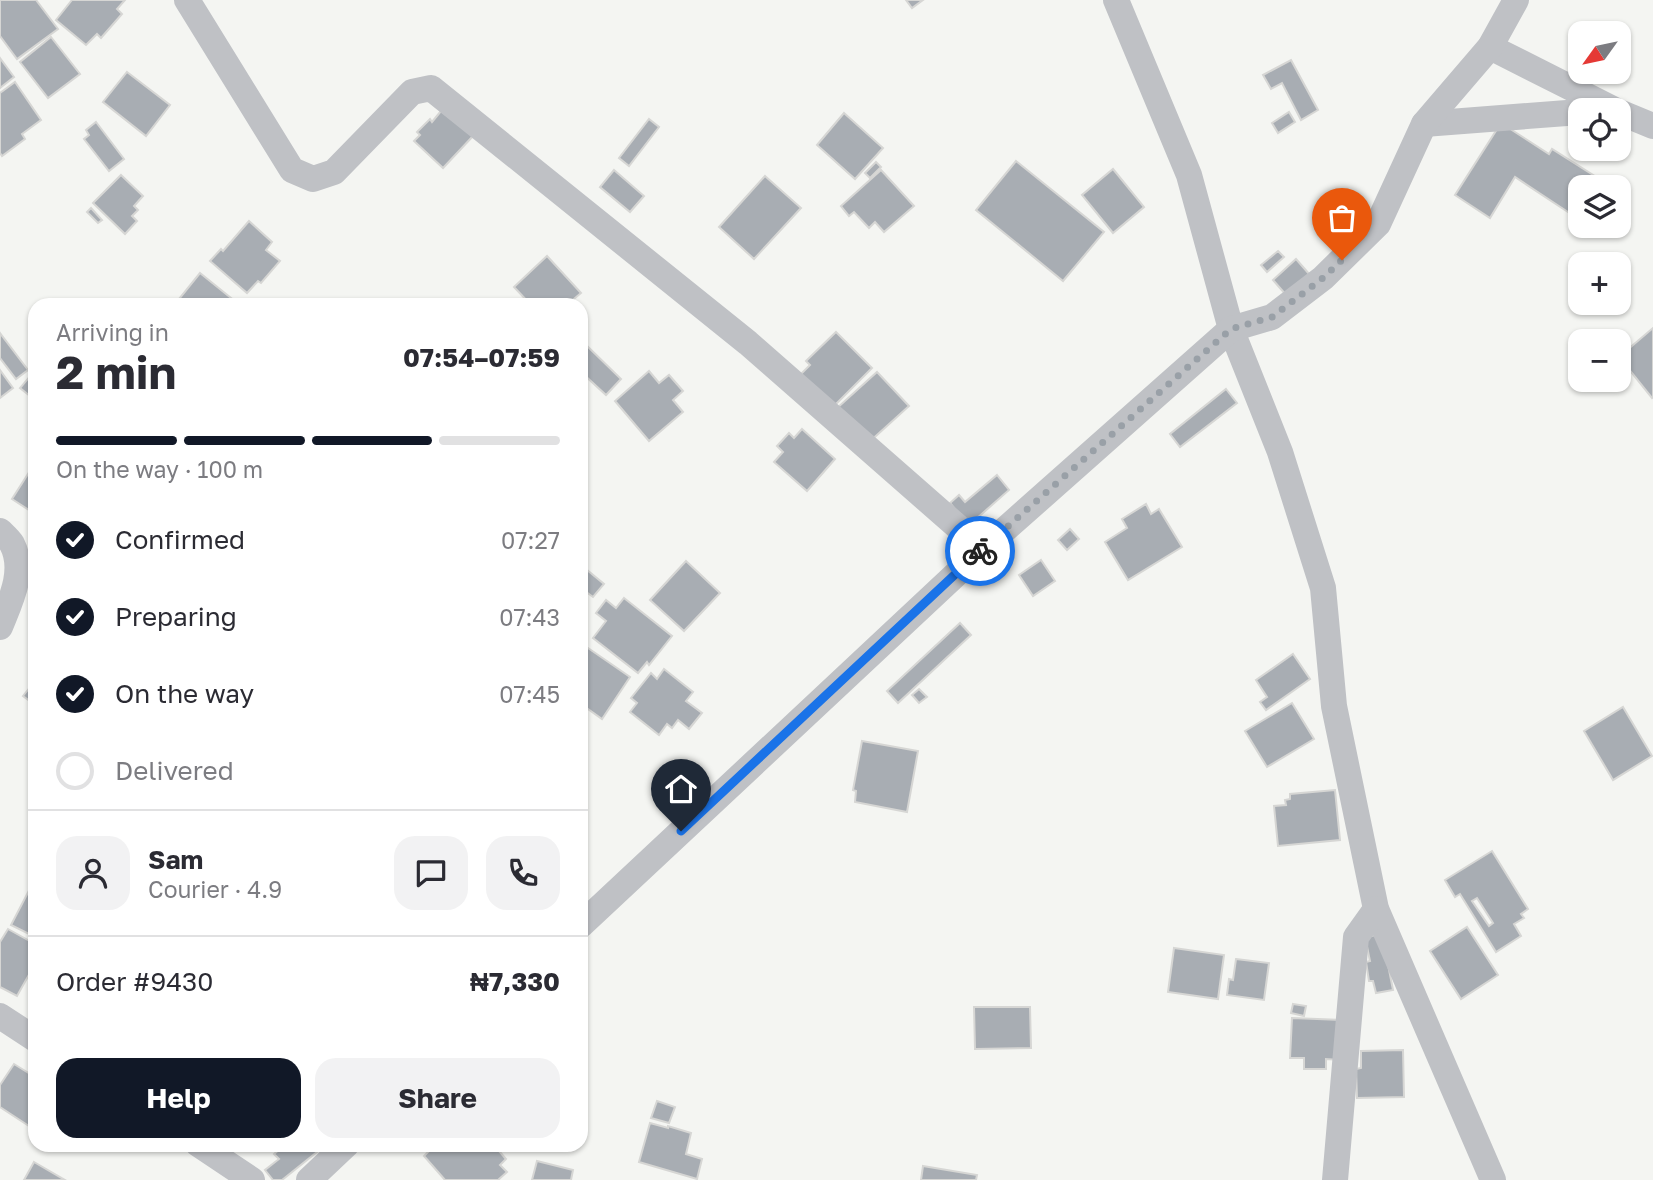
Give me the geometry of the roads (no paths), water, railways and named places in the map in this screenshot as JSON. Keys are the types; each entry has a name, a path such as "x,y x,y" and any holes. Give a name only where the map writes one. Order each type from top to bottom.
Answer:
{"street":[{"path":"187,0 292,170 313,179 334,172 412,92 431,88 748,343 983,548"},
{"path":"1116,0 1189,175 1231,329 1280,452 1323,588 1334,706 1376,909 1493,1180"},
{"path":"588,918 983,548 1231,329 1272,317 1323,278 1378,224 1424,124 1490,47 1516,0"},
{"path":"1490,47 1592,98"},
{"path":"1424,124 1568,113"},
{"path":"1631,118 1652,130"},
{"path":"0,531 11,543 18,564 15,587 0,628"},
{"path":"1335,1180 1356,937 1376,909"},
{"path":"0,1016 28,1034"},
{"path":"210,1152 252,1180"},
{"path":"309,1180 339,1152"}]}
